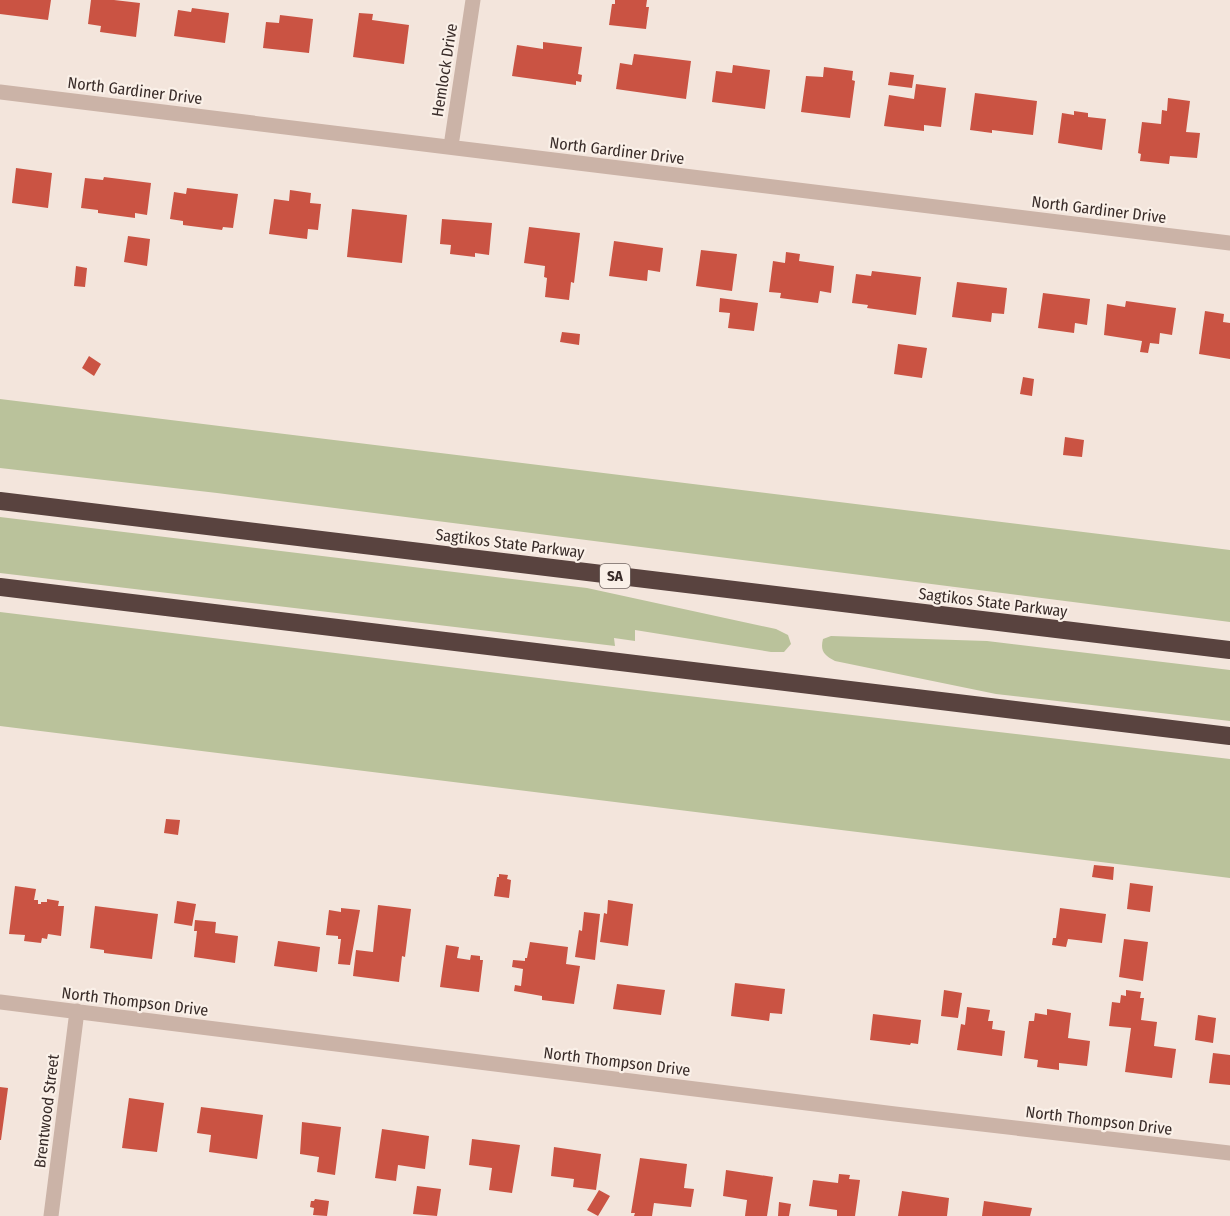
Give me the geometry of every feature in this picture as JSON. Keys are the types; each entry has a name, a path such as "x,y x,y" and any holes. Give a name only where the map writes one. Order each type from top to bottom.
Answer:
{"highway":[{"name":"Sagtikos State Parkway","path":"0,501 1230,650"},
{"path":"0,587 1230,736"}],"street":[{"name":"Hemlock Drive","path":"451,146 473,0"},
{"name":"North Gardiner Drive","path":"0,92 1230,243"},
{"name":"North Thompson Drive","path":"0,1002 895,1114 1230,1153"},
{"name":"Brentwood Street","path":"51,1216 77,1011"}],"green space":[{"path":"0,399 1230,550 1230,622 217,493 0,468"},
{"path":"0,517 587,588 776,629 788,635 791,644 784,652 771,652 635,630 635,641 614,638 615,646 0,573"},
{"path":"0,612 654,692 1230,759 1230,878 0,726"},
{"path":"831,636 987,641 1230,670 1230,721 996,694 835,661 826,655 822,647 823,639"}],"building":[{"path":"0,0 51,0 48,20 0,14"},
{"path":"91,0 140,3 136,37 100,32 101,26 88,24"},
{"path":"615,0 647,0 646,7 649,7 646,29 609,25 612,4 615,4"},
{"path":"192,8 229,13 225,43 174,36 178,10 191,12"},
{"path":"359,13 373,14 372,20 409,25 404,64 353,57"},
{"path":"280,15 313,19 309,53 263,48 266,22 279,23"},
{"path":"543,42 582,47 578,74 582,75 581,82 576,81 576,85 512,76 517,45 543,49"},
{"path":"634,54 691,61 686,99 616,89 620,63 632,65"},
{"path":"733,65 770,70 765,109 712,102 716,71 732,73"},
{"path":"824,67 853,71 852,80 855,81 850,118 801,112 806,76 823,77"},
{"path":"890,72 914,75 912,88 888,85"},
{"path":"916,84 946,88 941,127 924,125 924,131 884,126 889,95 914,99"},
{"path":"975,93 1037,101 1033,135 970,130"},
{"path":"1168,98 1190,101 1186,132 1200,133 1197,158 1170,156 1169,164 1140,161 1141,154 1138,153 1142,122 1161,124 1162,110 1167,111"},
{"path":"1074,111 1088,113 1088,117 1106,119 1102,150 1058,143 1062,113 1074,115"},
{"path":"16,168 52,173 48,208 12,203"},
{"path":"104,177 151,183 147,215 135,213 135,218 98,213 98,210 81,208 85,178 103,180"},
{"path":"187,188 238,194 233,228 223,227 222,230 183,225 183,221 170,219 174,192 186,194"},
{"path":"290,190 311,193 310,203 321,204 318,230 308,229 307,239 269,234 274,199 289,201"},
{"path":"352,209 407,215 402,263 347,257"},
{"path":"442,219 492,223 489,255 475,253 475,257 450,254 451,245 440,244"},
{"path":"529,227 580,233 574,283 571,282 569,300 545,297 547,278 544,277 545,266 524,263"},
{"path":"128,236 150,239 147,266 124,262"},
{"path":"614,241 663,248 660,272 648,270 647,281 609,276"},
{"path":"701,250 737,254 732,291 696,286"},
{"path":"786,252 800,254 799,261 834,266 831,293 820,291 818,303 780,298 781,293 769,292 773,261 785,263"},
{"path":"76,266 87,268 85,287 74,286"},
{"path":"872,271 921,277 916,315 867,308 868,305 852,303 856,274 871,276"},
{"path":"957,282 1007,288 1004,314 992,313 991,322 952,317"},
{"path":"1043,293 1090,299 1087,325 1075,323 1074,333 1038,328"},
{"path":"720,298 758,303 754,331 728,328 730,313 719,312"},
{"path":"1126,301 1176,308 1172,335 1160,333 1159,344 1150,343 1148,353 1140,352 1142,341 1104,335 1107,304 1125,307"},
{"path":"1205,311 1224,314 1223,322 1230,323 1230,359 1199,354"},
{"path":"562,332 580,334 579,345 560,342"},
{"path":"898,344 927,348 922,378 894,374"},
{"path":"89,356 101,364 94,376 82,368"},
{"path":"1023,377 1034,379 1032,396 1020,394"},
{"path":"1065,437 1084,440 1082,457 1063,455"},
{"path":"166,819 180,820 178,835 164,833"},
{"path":"1094,865 1114,867 1113,880 1092,877"},
{"path":"499,874 508,875 507,879 511,880 509,898 494,896"},
{"path":"1130,883 1153,886 1150,912 1127,909"},
{"path":"15,886 36,889 34,900 38,900 38,904 47,902 47,899 59,901 58,906 64,906 61,936 48,934 47,939 42,938 41,943 24,941 25,935 9,934"},
{"path":"608,900 633,904 628,946 600,942"},
{"path":"177,901 196,904 192,926 174,923"},
{"path":"378,905 411,909 405,957 402,956 399,982 353,976 356,950 373,952"},
{"path":"95,906 158,914 152,959 104,953 104,950 90,948"},
{"path":"341,908 360,910 350,965 338,964 341,939 338,939 338,936 326,935 329,910 341,912"},
{"path":"1060,908 1106,914 1102,943 1068,939 1066,947 1052,945 1053,938 1056,938"},
{"path":"584,912 600,914 595,960 575,957"},
{"path":"195,920 216,922 215,933 238,936 235,963 194,957 197,931 194,931"},
{"path":"1124,939 1148,942 1143,981 1119,977"},
{"path":"278,941 320,947 317,972 274,966"},
{"path":"530,942 568,947 566,964 580,966 574,1004 542,1000 542,996 514,991 515,985 521,986 523,969 512,967 513,960 525,961"},
{"path":"446,945 459,947 457,958 470,960 471,955 480,956 480,960 483,960 479,992 440,987"},
{"path":"735,983 785,989 782,1014 770,1013 769,1021 731,1016"},
{"path":"617,984 665,990 661,1015 613,1009"},
{"path":"944,990 962,993 958,1018 941,1016"},
{"path":"1126,990 1141,992 1140,998 1144,998 1141,1020 1157,1022 1154,1046 1176,1049 1172,1078 1125,1072 1131,1028 1109,1026 1112,1002 1120,1003 1121,995 1126,996"},
{"path":"967,1007 990,1010 988,1021 993,1021 992,1029 1005,1031 1002,1056 957,1050 961,1024 965,1025"},
{"path":"1047,1009 1071,1013 1068,1038 1090,1041 1087,1066 1059,1063 1059,1070 1037,1067 1038,1060 1024,1058 1029,1021 1034,1021 1035,1013 1047,1015"},
{"path":"873,1014 921,1020 918,1044 870,1040"},
{"path":"1198,1015 1216,1018 1213,1043 1195,1040"},
{"path":"1213,1053 1230,1055 1230,1085 1209,1083"},
{"path":"0,1087 8,1088 1,1140 0,1140"},
{"path":"129,1098 164,1103 157,1152 122,1148"},
{"path":"201,1107 263,1115 257,1159 209,1152 211,1135 197,1133"},
{"path":"302,1122 341,1127 335,1175 317,1172 319,1157 300,1154"},
{"path":"382,1129 429,1136 425,1169 398,1165 396,1181 375,1178"},
{"path":"472,1139 520,1145 512,1193 489,1190 492,1168 469,1165"},
{"path":"554,1147 601,1154 596,1190 573,1187 574,1179 551,1176"},
{"path":"640,1158 687,1164 684,1188 694,1189 691,1207 654,1203 652,1216 634,1216 635,1213 631,1213"},
{"path":"726,1170 773,1177 767,1216 745,1216 747,1200 723,1196"},
{"path":"839,1174 850,1175 849,1179 860,1180 855,1216 837,1216 837,1210 809,1206 813,1180 838,1183"},
{"path":"417,1186 441,1189 437,1216 413,1214"},
{"path":"599,1190 610,1196 598,1216 587,1210"},
{"path":"902,1191 949,1198 947,1216 898,1216"},
{"path":"315,1199 329,1201 327,1216 313,1215 314,1208 310,1207 311,1201"},
{"path":"984,1201 1032,1208 1030,1216 982,1216"},
{"path":"779,1202 791,1204 789,1216 778,1216"}]}
